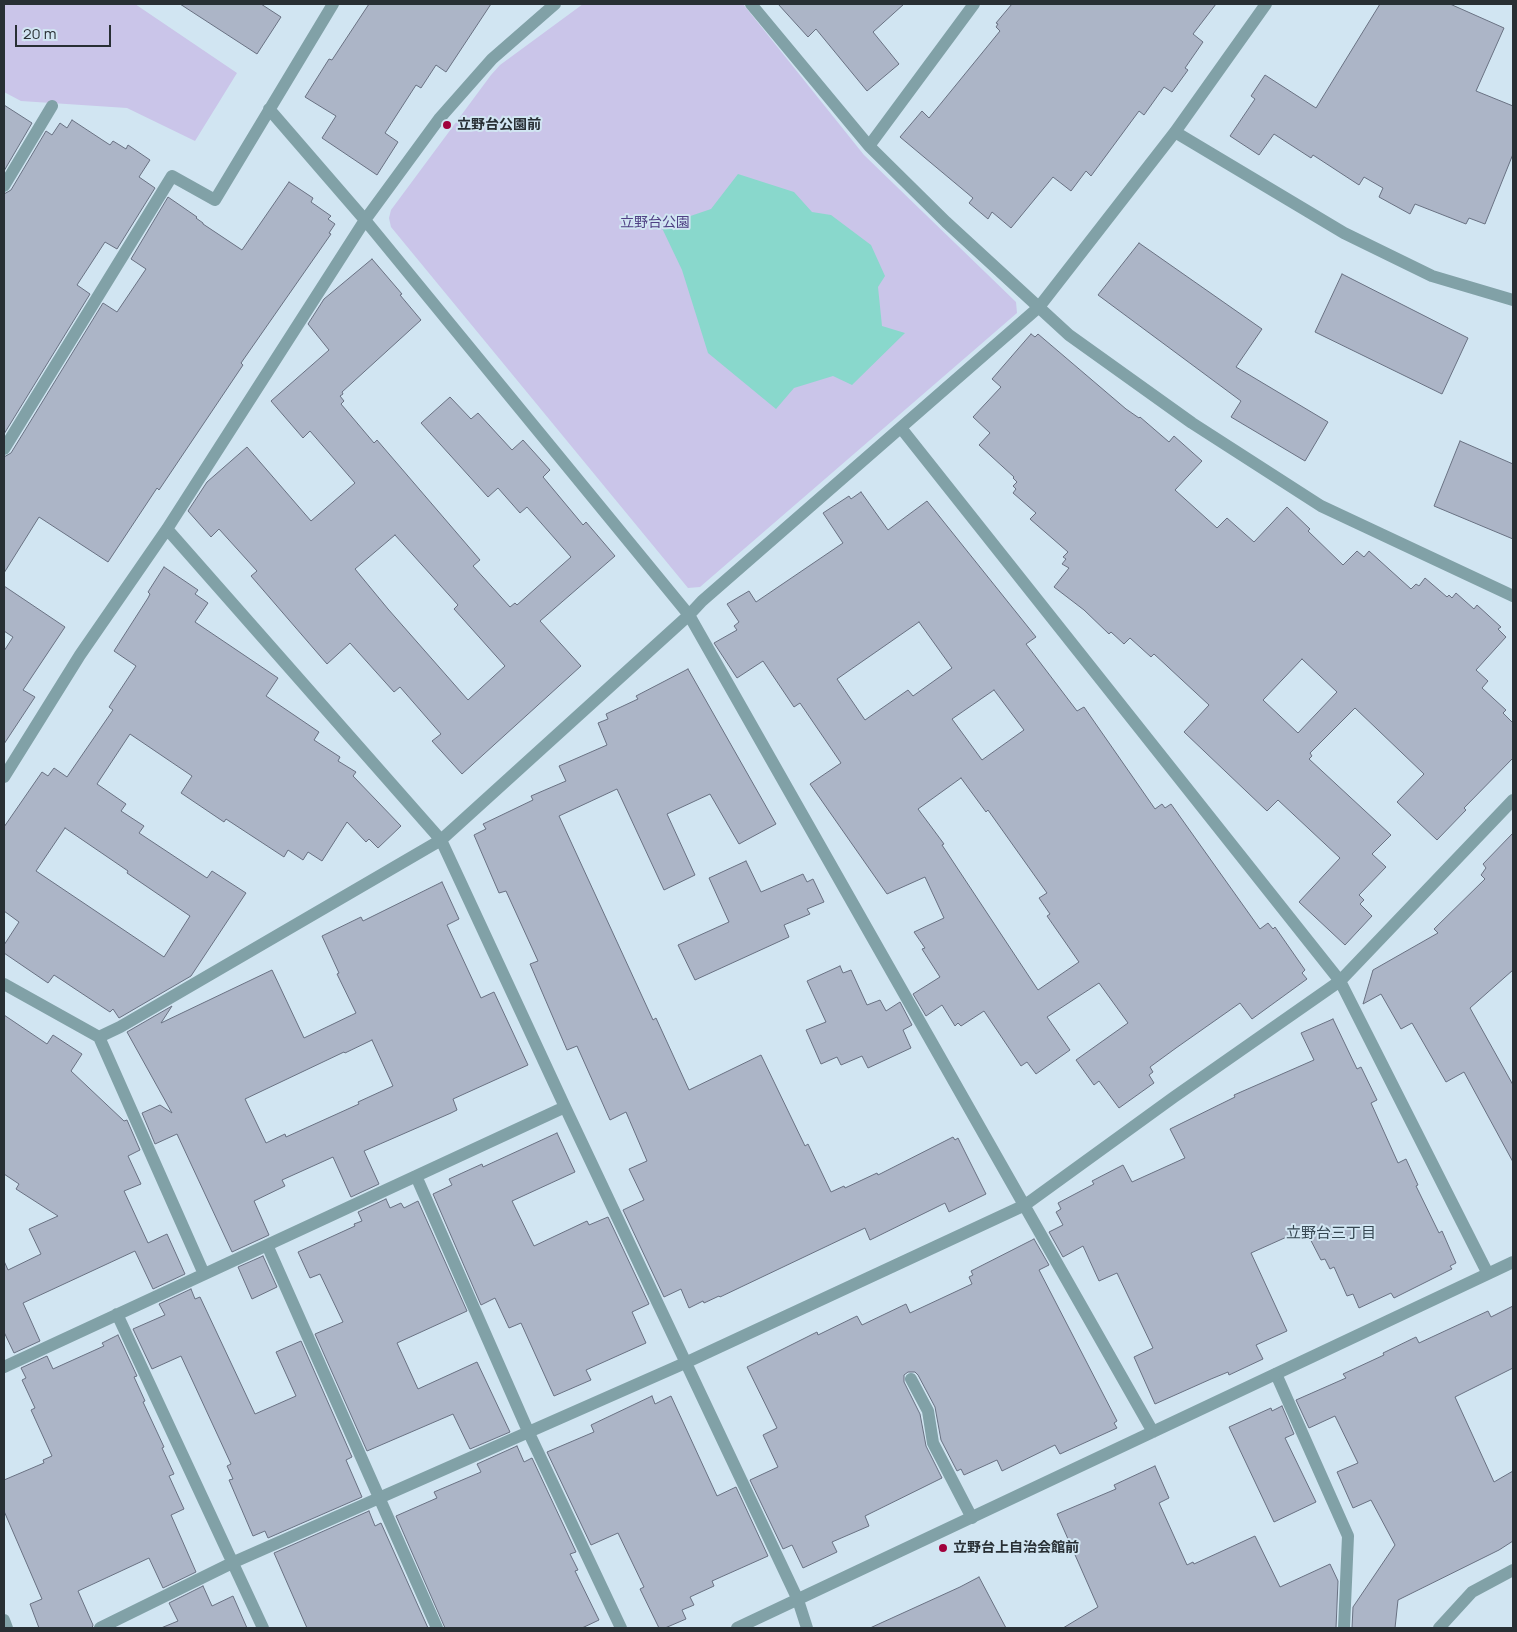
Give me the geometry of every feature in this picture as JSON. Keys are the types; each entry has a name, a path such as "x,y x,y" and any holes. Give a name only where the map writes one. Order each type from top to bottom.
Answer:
{"street":[{"path":"4,449 172,176 215,200 333,4"},
{"path":"4,777 80,655 167,529 365,220 445,112 492,59 555,4"},
{"path":"751,4 869,146 946,222 1069,335 1192,423 1321,506 1513,596"},
{"path":"869,146 974,4"},
{"path":"99,1037 120,1027 441,840 689,615 702,601 1039,307 1175,132 1266,4"},
{"path":"4,186 52,106"},
{"path":"269,109 365,220 689,615 1153,1432"},
{"path":"1175,132 1344,233 1432,276 1513,300"},
{"path":"901,428 1340,981 1488,1274"},
{"path":"167,529 441,840 798,1600 807,1628"},
{"path":"100,1628 234,1562 685,1362 1025,1205 1174,1096 1340,981 1511,807"},
{"path":"4,984 99,1037 204,1274"},
{"path":"4,1367 565,1107"},
{"path":"416,1176 528,1432 621,1628"},
{"path":"267,1245 437,1628"},
{"path":"737,1628 1513,1262"},
{"path":"117,1314 234,1562 263,1628"},
{"path":"1276,1374 1348,1536 1344,1628"},
{"path":"911,1379 928,1411 933,1443 972,1518"},
{"path":"1439,1628 1472,1592 1513,1570"},
{"path":"4,1620 8,1628"}],"green space":[{"path":"4,4 135,4 237,73 195,141 127,108 21,101 4,92"},
{"name":"立野台公園","path":"583,4 743,4 864,155 1016,302 1017,313 700,587 688,588 391,227 389,218 391,210 500,65"}],"shaded area":[{"path":"738,174 794,192 812,212 831,215 871,245 885,276 878,287 882,326 905,333 852,385 833,376 794,388 776,409 708,353 682,270 661,226 711,209"}],"building":[{"path":"180,4 261,4 281,17 257,54"},
{"path":"369,4 491,4 446,72 436,65 421,88 416,85 385,133 398,142 377,175 322,138 336,116 305,97 329,59 332,60"},
{"path":"778,4 904,4 873,32 899,64 867,91 816,29 808,37"},
{"path":"1012,4 1216,4 1193,34 1203,42 1185,68 1188,70 1172,92 1164,87 1144,115 1139,111 1091,176 1086,171 1071,191 1053,177 1011,228 992,212 988,219 969,203 973,198 900,137 922,111 929,118 1000,31 996,27 998,24 996,23"},
{"path":"1380,4 1450,4 1504,28 1476,91 1513,106 1513,154 1485,224 1469,218 1466,224 1415,204 1410,214 1379,197 1383,188 1364,177 1359,185 1313,155 1311,158 1274,134 1259,155 1230,136 1255,99 1251,96 1265,75 1316,108"},
{"path":"4,105 32,123 4,171"},
{"path":"72,120 110,145 113,141 126,149 128,145 150,160 139,177 155,188 117,249 105,242 77,285 90,294 4,434 4,194 11,190 46,131 52,135 60,123 67,128"},
{"path":"289,182 313,198 311,202 331,216 328,219 335,224 329,233 331,234 241,363 243,365 108,562 39,517 4,573 4,457 11,453 103,303 117,312 146,269 131,259 168,197 197,217 203,224 242,250"},
{"path":"1139,243 1262,329 1236,367 1328,422 1305,461 1231,417 1241,401 1098,295"},
{"path":"372,259 421,320 342,392 343,394 340,396 344,401 341,404 374,443 377,440 480,560 473,566 510,607 515,603 517,605 571,557 527,507 520,513 498,488 488,497 421,423 450,397 471,419 478,413 512,450 523,440 550,470 543,477 583,525 586,522 615,556 540,621 581,666 462,774 432,741 441,734 400,687 394,692 350,643 327,664 251,576 257,571 219,529 211,537 188,511 207,482 247,447 311,521 355,483 310,431 303,438 271,401 329,350 308,324 324,299","holes":["395,535 458,605 454,609 505,666 468,700 355,569"]},
{"path":"1342,274 1468,338 1442,394 1315,332"},
{"path":"1031,334 1035,337 1038,334 1126,409 1140,417 1169,442 1174,436 1202,461 1175,490 1217,528 1227,518 1254,542 1287,507 1310,529 1308,531 1343,565 1357,551 1364,557 1369,551 1411,589 1416,584 1419,586 1425,578 1447,597 1449,595 1452,598 1456,593 1474,609 1477,605 1501,627 1498,629 1506,637 1476,670 1488,681 1482,688 1506,710 1503,713 1513,723 1513,758 1464,808 1466,810 1437,840 1397,802 1424,774 1355,708 1310,753 1312,756 1309,759 1391,835 1372,854 1386,867 1359,895 1364,900 1360,904 1372,916 1345,945 1299,902 1340,858 1278,800 1267,811 1184,732 1209,705 1154,654 1151,657 1130,638 1124,644 1111,632 1109,634 1084,610 1054,587 1069,568 1062,564 1066,559 1063,557 1068,552 1030,519 1036,513 1013,493 1016,489 1013,486 1017,482 1014,477 979,445 990,433 973,417 1001,387 992,379","holes":["1302,659 1337,692 1298,733 1263,700"]},
{"path":"1460,441 1513,464 1513,539 1434,506"},
{"path":"861,492 888,530 927,501 1036,637 1026,644 1077,711 1084,707 1155,809 1162,804 1165,808 1171,804 1260,929 1268,923 1273,929 1275,927 1305,970 1302,973 1307,979 1252,1019 1240,1003 1150,1067 1153,1072 1149,1075 1154,1083 1119,1108 1099,1081 1094,1085 1076,1060 1128,1023 1099,983 1047,1017 1070,1050 1036,1074 1027,1062 1021,1066 984,1011 961,1026 958,1023 955,1026 942,1005 926,1016 913,994 940,977 922,949 925,948 914,932 944,918 925,877 887,894 810,784 841,763 800,703 794,707 763,661 737,678 714,643 737,630 734,626 739,622 727,604 749,591 756,602 843,543 823,513 849,496 851,499","holes":["919,622 952,668 913,696 908,690 865,720 837,679","994,690 1024,730 982,760 952,719","961,778 986,812 988,810 1047,893 1039,898 1050,914 1047,916 1079,962 1038,990 942,845 944,844 918,809"]},
{"path":"164,567 198,590 195,594 208,603 195,622 278,678 266,696 319,732 314,740 340,757 338,761 356,772 353,776 401,826 378,848 369,839 366,842 347,822 322,861 308,852 303,860 288,850 284,857 226,819 224,822 181,793 192,776 130,734 97,784 126,804 121,811 144,826 139,833 207,878 212,871 246,893 191,976 119,1018 113,1009 110,1012 54,975 48,983 4,953 4,945 19,922 4,911 4,827 42,772 48,776 54,768 67,777 113,710 109,707 136,666 114,651 148,598 150,594 148,592","holes":["65,828 128,871 127,873 190,916 164,957 36,871"]},
{"path":"4,586 65,627 23,690 35,697 4,744 4,651 13,637 4,631"},
{"path":"688,669 776,824 739,844 710,794 667,814 695,875 664,890 617,789 559,816 653,1020 656,1018 689,1090 761,1055 805,1146 808,1144 831,1192 844,1186 845,1188 877,1173 878,1175 953,1137 955,1140 958,1138 986,1194 949,1212 945,1203 870,1240 865,1228 720,1297 704,1303 703,1301 689,1308 681,1289 664,1297 623,1210 644,1200 629,1169 647,1161 626,1112 610,1120 577,1046 567,1050 530,964 538,961 506,891 499,893 474,835 486,829 483,824 533,800 531,796 566,781 559,766 607,745 598,723 608,719 606,714 638,699 636,696"},
{"path":"1513,833 1513,970 1470,1008 1513,1085 1513,1162 1464,1072 1446,1082 1412,1023 1401,1029 1381,994 1363,1004 1373,970 1438,933 1434,929 1485,879 1481,875 1486,868 1483,864"},
{"path":"746,861 761,892 803,874 807,882 813,879 824,902 807,909 810,914 784,925 789,937 695,980 678,945 729,922 709,878"},
{"path":"442,882 459,919 447,925 481,998 494,992 528,1065 453,1099 457,1110 364,1151 379,1184 351,1197 333,1157 282,1180 285,1186 254,1201 269,1235 232,1252 177,1134 155,1144 142,1113 160,1105 172,1113 127,1032 172,1006 161,1023 272,970 304,1038 356,1013 337,974 339,973 322,936 361,917 363,921","holes":["372,1040 393,1086 358,1102 359,1104 286,1137 285,1134 266,1143 245,1099"]},
{"path":"840,966 843,973 851,970 867,1005 880,1000 886,1011 900,1002 912,1025 903,1030 911,1048 868,1068 862,1056 841,1065 837,1057 821,1064 806,1030 826,1022 807,981"},
{"path":"4,1015 47,1044 53,1035 82,1054 71,1071 124,1121 127,1120 140,1150 128,1156 141,1184 124,1191 148,1243 167,1234 185,1274 153,1289 135,1251 23,1303 40,1341 14,1353 4,1332 4,1261 8,1270 41,1254 29,1229 58,1216 16,1189 19,1184 4,1174"},
{"path":"1333,1019 1357,1069 1361,1067 1377,1100 1371,1103 1398,1163 1406,1159 1418,1185 1416,1186 1439,1233 1442,1231 1456,1263 1450,1266 1452,1269 1394,1298 1391,1293 1359,1308 1353,1294 1347,1296 1334,1267 1330,1269 1325,1259 1321,1260 1306,1231 1301,1233 1300,1231 1251,1253 1287,1331 1256,1345 1263,1359 1229,1375 1228,1372 1155,1404 1134,1357 1153,1348 1117,1273 1099,1281 1083,1246 1063,1257 1049,1232 1063,1225 1056,1212 1061,1209 1058,1203 1094,1184 1092,1181 1123,1165 1132,1182 1185,1158 1170,1129 1235,1097 1234,1095 1314,1060 1301,1033"},
{"path":"557,1133 575,1172 512,1201 534,1246 587,1221 589,1225 608,1217 649,1304 632,1312 646,1343 586,1370 591,1380 554,1396 521,1323 509,1328 495,1298 481,1305 433,1194 452,1185 449,1179 482,1164 483,1167"},
{"path":"386,1199 390,1208 401,1203 404,1208 418,1201 467,1311 397,1343 418,1389 477,1362 510,1432 470,1449 453,1414 367,1451 315,1334 343,1322 320,1274 310,1278 298,1252 355,1226 354,1224 362,1221 358,1212"},
{"path":"1034,1239 1049,1265 1039,1270 1117,1421 1114,1423 1117,1428 1060,1454 1055,1445 1002,1471 997,1460 964,1475 961,1469 957,1471 941,1440 935,1407 918,1375 915,1372 908,1372 904,1375 904,1382 920,1414 926,1446 942,1478 865,1516 869,1526 832,1542 837,1552 803,1568 792,1545 783,1549 750,1480 778,1467 763,1435 777,1428 747,1367 817,1332 818,1335 857,1316 862,1325 906,1304 910,1313 972,1284 969,1277 973,1275 971,1271"},
{"path":"263,1256 277,1287 252,1299 238,1267"},
{"path":"191,1289 195,1299 200,1297 255,1414 296,1396 276,1352 301,1341 352,1457 346,1460 362,1497 268,1538 265,1531 253,1536 229,1480 233,1479 227,1466 231,1464 181,1356 152,1369 133,1329 165,1315 159,1304"},
{"path":"1513,1306 1513,1368 1455,1397 1494,1482 1513,1471 1513,1541 1499,1550 1398,1600 1395,1628 1352,1628 1353,1607 1395,1545 1371,1500 1353,1508 1337,1472 1358,1463 1335,1416 1309,1428 1296,1400 1346,1378 1343,1374 1384,1355 1383,1353 1416,1337 1419,1343 1488,1311 1491,1317"},
{"path":"118,1335 137,1376 134,1377 145,1401 143,1402 174,1474 169,1476 184,1509 171,1515 196,1572 163,1588 149,1558 78,1591 93,1625 92,1628 39,1628 30,1604 42,1599 4,1511 4,1480 44,1463 43,1460 52,1456 31,1410 35,1408 22,1380 26,1378 21,1368 47,1356 53,1369 104,1346 102,1343"},
{"path":"652,1396 655,1404 671,1396 717,1496 736,1487 768,1556 712,1581 714,1586 690,1597 694,1605 682,1610 686,1619 665,1628 659,1628 640,1589 644,1587 618,1533 591,1545 547,1452 594,1432 591,1425"},
{"path":"1282,1406 1294,1434 1285,1438 1316,1502 1274,1522 1229,1427 1271,1408 1272,1411"},
{"path":"517,1446 524,1462 532,1458 576,1552 570,1554 578,1570 575,1571 599,1620 582,1628 445,1628 396,1516 437,1498 434,1492 481,1472 477,1464"},
{"path":"1155,1466 1169,1498 1159,1503 1187,1565 1193,1562 1194,1564 1255,1536 1280,1587 1330,1564 1338,1581 1336,1628 1063,1628 1098,1607 1057,1514 1116,1489 1114,1485"},
{"path":"369,1511 375,1526 381,1523 428,1628 307,1628 274,1553"},
{"path":"979,1577 1006,1628 870,1628 960,1587"},
{"path":"203,1586 212,1606 233,1596 247,1628 161,1628 178,1621 169,1603"}],"place":[{"name":"立野台公園前","path":"447,125"},
{"name":"立野台上自治会館前","path":"943,1548"}],"district":[{"name":"立野台三丁目","path":"1331,1234"}]}
